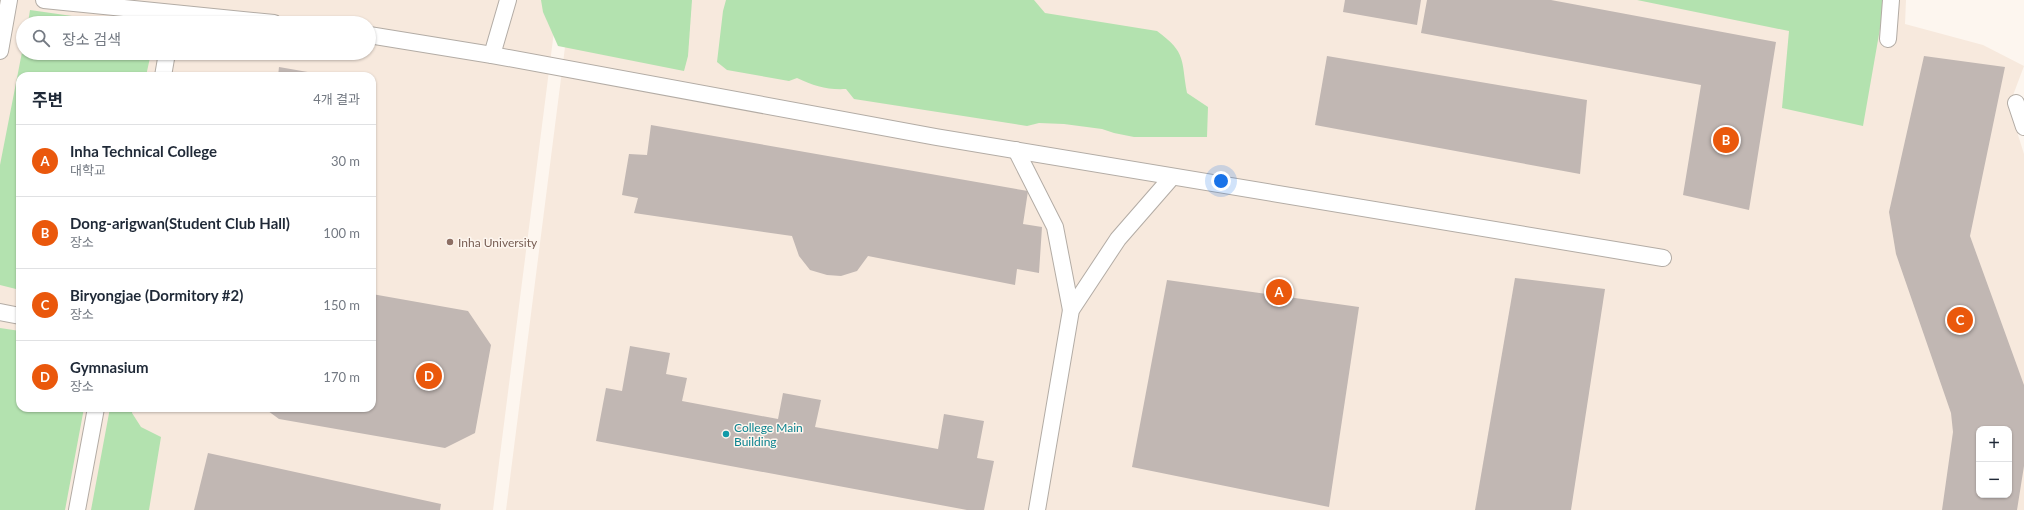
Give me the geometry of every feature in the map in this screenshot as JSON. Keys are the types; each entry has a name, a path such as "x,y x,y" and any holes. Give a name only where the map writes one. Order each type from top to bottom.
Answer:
{"lane":[{"path":"0,51 9,0"},
{"path":"44,0 212,16"},
{"path":"492,54 508,0"},
{"path":"1888,39 1891,0"},
{"path":"376,36 492,54 936,137 1663,258"},
{"path":"164,72 166,60"},
{"path":"1016,150 1056,227 1071,310 1037,510"},
{"path":"1071,310 1118,239 1172,177"},
{"path":"0,312 16,315"},
{"path":"77,510 95,412"}],"shaded area":[{"name":"Inha University","path":"0,0 558,0 493,510 0,510"},
{"path":"571,0 1906,0 1905,24 1983,45 2024,66 2009,106 2024,154 2024,510 506,510"}],"green space":[{"path":"541,0 692,0 688,56 684,71 558,46 543,12"},
{"path":"726,0 1034,0 1045,13 1157,31 1174,45 1181,58 1187,93 1208,107 1207,137 1134,137 1102,129 1064,124 1039,123 1027,126 854,99 846,89 821,87 797,78 789,81 727,70 717,62 723,11"},
{"path":"1637,0 1885,0 1863,126 1782,108 1789,31"},
{"path":"30,10 72,16 29,16"},
{"path":"20,60 149,60 147,72 18,72"},
{"path":"16,83 16,289 0,285 0,165"},
{"path":"0,328 16,330 16,412 83,412 65,510 0,510"},
{"path":"109,412 132,412 141,427 161,437 149,510 91,510"}],"building":[{"path":"1345,0 1421,0 1417,25 1343,12"},
{"path":"1427,0 1551,0 1776,42 1749,210 1683,195 1701,85 1421,33"},
{"path":"1327,56 1587,100 1580,174 1315,125"},
{"path":"1924,56 2005,67 1970,236 2024,385 2024,466 2017,510 1942,510 1953,432 1951,413 1896,254 1889,212"},
{"path":"279,67 308,72 278,72"},
{"path":"651,125 1028,191 1023,224 1042,227 1039,273 1017,269 1015,285 868,256 857,271 841,276 827,275 810,270 799,256 792,236 634,213 638,198 622,195 629,154 647,155"},
{"path":"1515,278 1605,289 1571,510 1475,510"},
{"path":"1167,280 1359,307 1329,507 1132,467"},
{"path":"376,295 468,311 491,345 475,433 445,448 279,419 269,412 376,412"},
{"name":"College Main Building","path":"630,346 670,353 666,374 687,378 682,401 778,419 783,393 821,400 815,427 938,449 944,414 984,421 977,458 994,461 984,510 967,510 596,441 606,388 622,391"},
{"path":"208,453 441,504 440,510 194,510"}],"place":[{"name":"Dong-arigwan(Student Club Hall)","path":"1726,140"},
{"name":"Inha University","path":"450,242"},
{"name":"Inha Technical College","path":"1279,292"},
{"name":"Biryongjae (Dormitory #2)","path":"1960,320"},
{"name":"Gymnasium","path":"429,376"},
{"name":"College Main Building","path":"726,434"}]}
